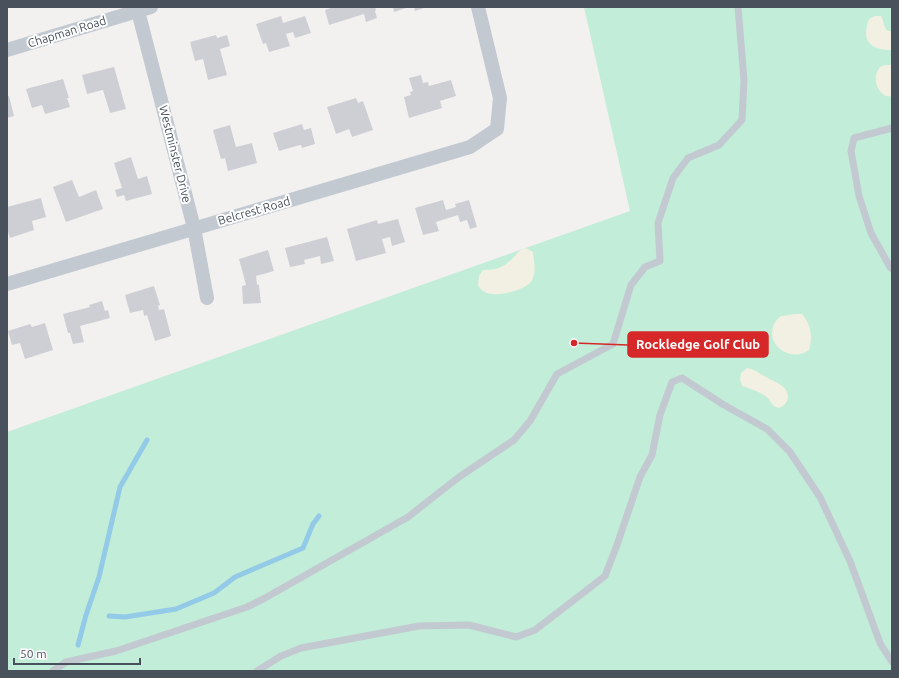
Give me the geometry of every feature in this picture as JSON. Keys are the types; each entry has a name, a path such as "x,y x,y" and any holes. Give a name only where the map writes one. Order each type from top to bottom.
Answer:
{"street":[{"name":"Belcrest Road","path":"7,284 470,147 497,129 500,98 478,7"},
{"name":"Chapman Road","path":"7,50 140,8"},
{"name":"Westminster Drive","path":"140,8 194,228 206,298"}],"lane":[{"path":"53,671 66,662 116,651 247,607 272,595 408,517 459,477 514,440 530,421 557,374 613,344 631,285 645,267 660,261 658,223 673,178 688,158 719,145 742,120 744,80 738,7"},
{"path":"892,128 854,138 851,151 859,196 871,233 892,269"},
{"path":"257,671 281,656 302,648 419,626 469,625 516,636 535,630 605,576 640,477 652,455 660,415 672,382 682,378 767,429 790,452 820,497 850,561 880,643 892,662"}],"green space":[{"path":"584,7 892,7 892,671 7,671 7,432 630,211"}],"sand":[{"path":"875,16 881,16 886,29 888,31 892,31 892,50 884,50 869,43 866,33 867,27 869,19"},
{"path":"892,65 892,96 882,93 876,83 877,72 880,67"},
{"path":"526,248 533,252 534,263 534,275 529,284 519,290 498,294 487,293 480,289 478,285 479,276 483,270 492,270 503,266 520,250"},
{"path":"802,314 805,318 809,327 811,341 809,350 803,353 789,354 778,347 774,341 772,335 773,327 776,320 780,317"},
{"path":"747,368 780,384 786,390 788,397 784,405 777,408 773,406 768,398 762,394 742,386 740,379 741,373"}],"building":[{"path":"334,7 375,7 377,18 366,22 364,14 329,25 325,10"},
{"path":"393,7 409,7 394,12"},
{"path":"414,7 427,7 415,11"},
{"path":"281,16 283,23 305,16 311,33 295,38 293,32 286,34 290,46 269,52 266,43 263,44 256,24"},
{"path":"216,35 217,38 227,35 230,46 220,49 227,75 208,80 203,59 195,61 190,42"},
{"path":"114,67 126,109 110,113 103,90 87,94 82,75"},
{"path":"421,75 423,83 428,82 429,86 451,80 456,96 440,101 442,108 409,118 404,97 411,95 410,92 413,91 409,78"},
{"path":"63,79 69,98 67,98 70,107 45,114 42,105 32,108 26,89"},
{"path":"7,96 9,96 14,116 7,118"},
{"path":"356,98 358,103 363,101 373,130 352,137 349,129 336,134 327,107"},
{"path":"302,124 304,130 311,128 315,144 302,148 300,145 279,151 273,133"},
{"path":"230,125 236,147 252,143 257,163 228,171 225,158 221,159 213,130"},
{"path":"131,157 138,179 147,176 152,194 126,201 124,195 117,197 115,190 122,188 114,163"},
{"path":"72,180 79,197 96,190 103,209 66,222 53,187"},
{"path":"41,198 46,217 32,221 34,230 10,238 7,229 7,207"},
{"path":"443,200 446,210 456,207 455,204 469,200 477,227 470,229 467,220 460,222 458,215 436,222 439,231 423,235 415,208"},
{"path":"398,219 405,242 392,246 390,237 382,239 386,253 356,261 347,229 377,220 378,224"},
{"path":"327,237 334,261 321,264 320,256 304,260 305,264 290,267 285,248"},
{"path":"268,250 274,271 256,276 257,284 259,285 261,303 243,304 242,286 246,285 239,259"},
{"path":"154,286 160,305 158,306 159,310 164,309 171,336 155,341 147,315 144,316 143,310 130,313 125,295"},
{"path":"102,301 105,311 108,310 110,318 80,326 84,342 73,344 70,333 68,333 63,314 90,307 89,305"},
{"path":"45,323 53,350 25,359 20,343 12,345 8,331 30,324 32,327"}],"waterway":[{"path":"78,645 86,615 99,577 120,487 147,440"},
{"path":"109,616 125,617 176,609 214,593 235,577 303,548 313,524 319,516"}],"place":[{"name":"Rockledge Golf Club","path":"574,343"}]}
